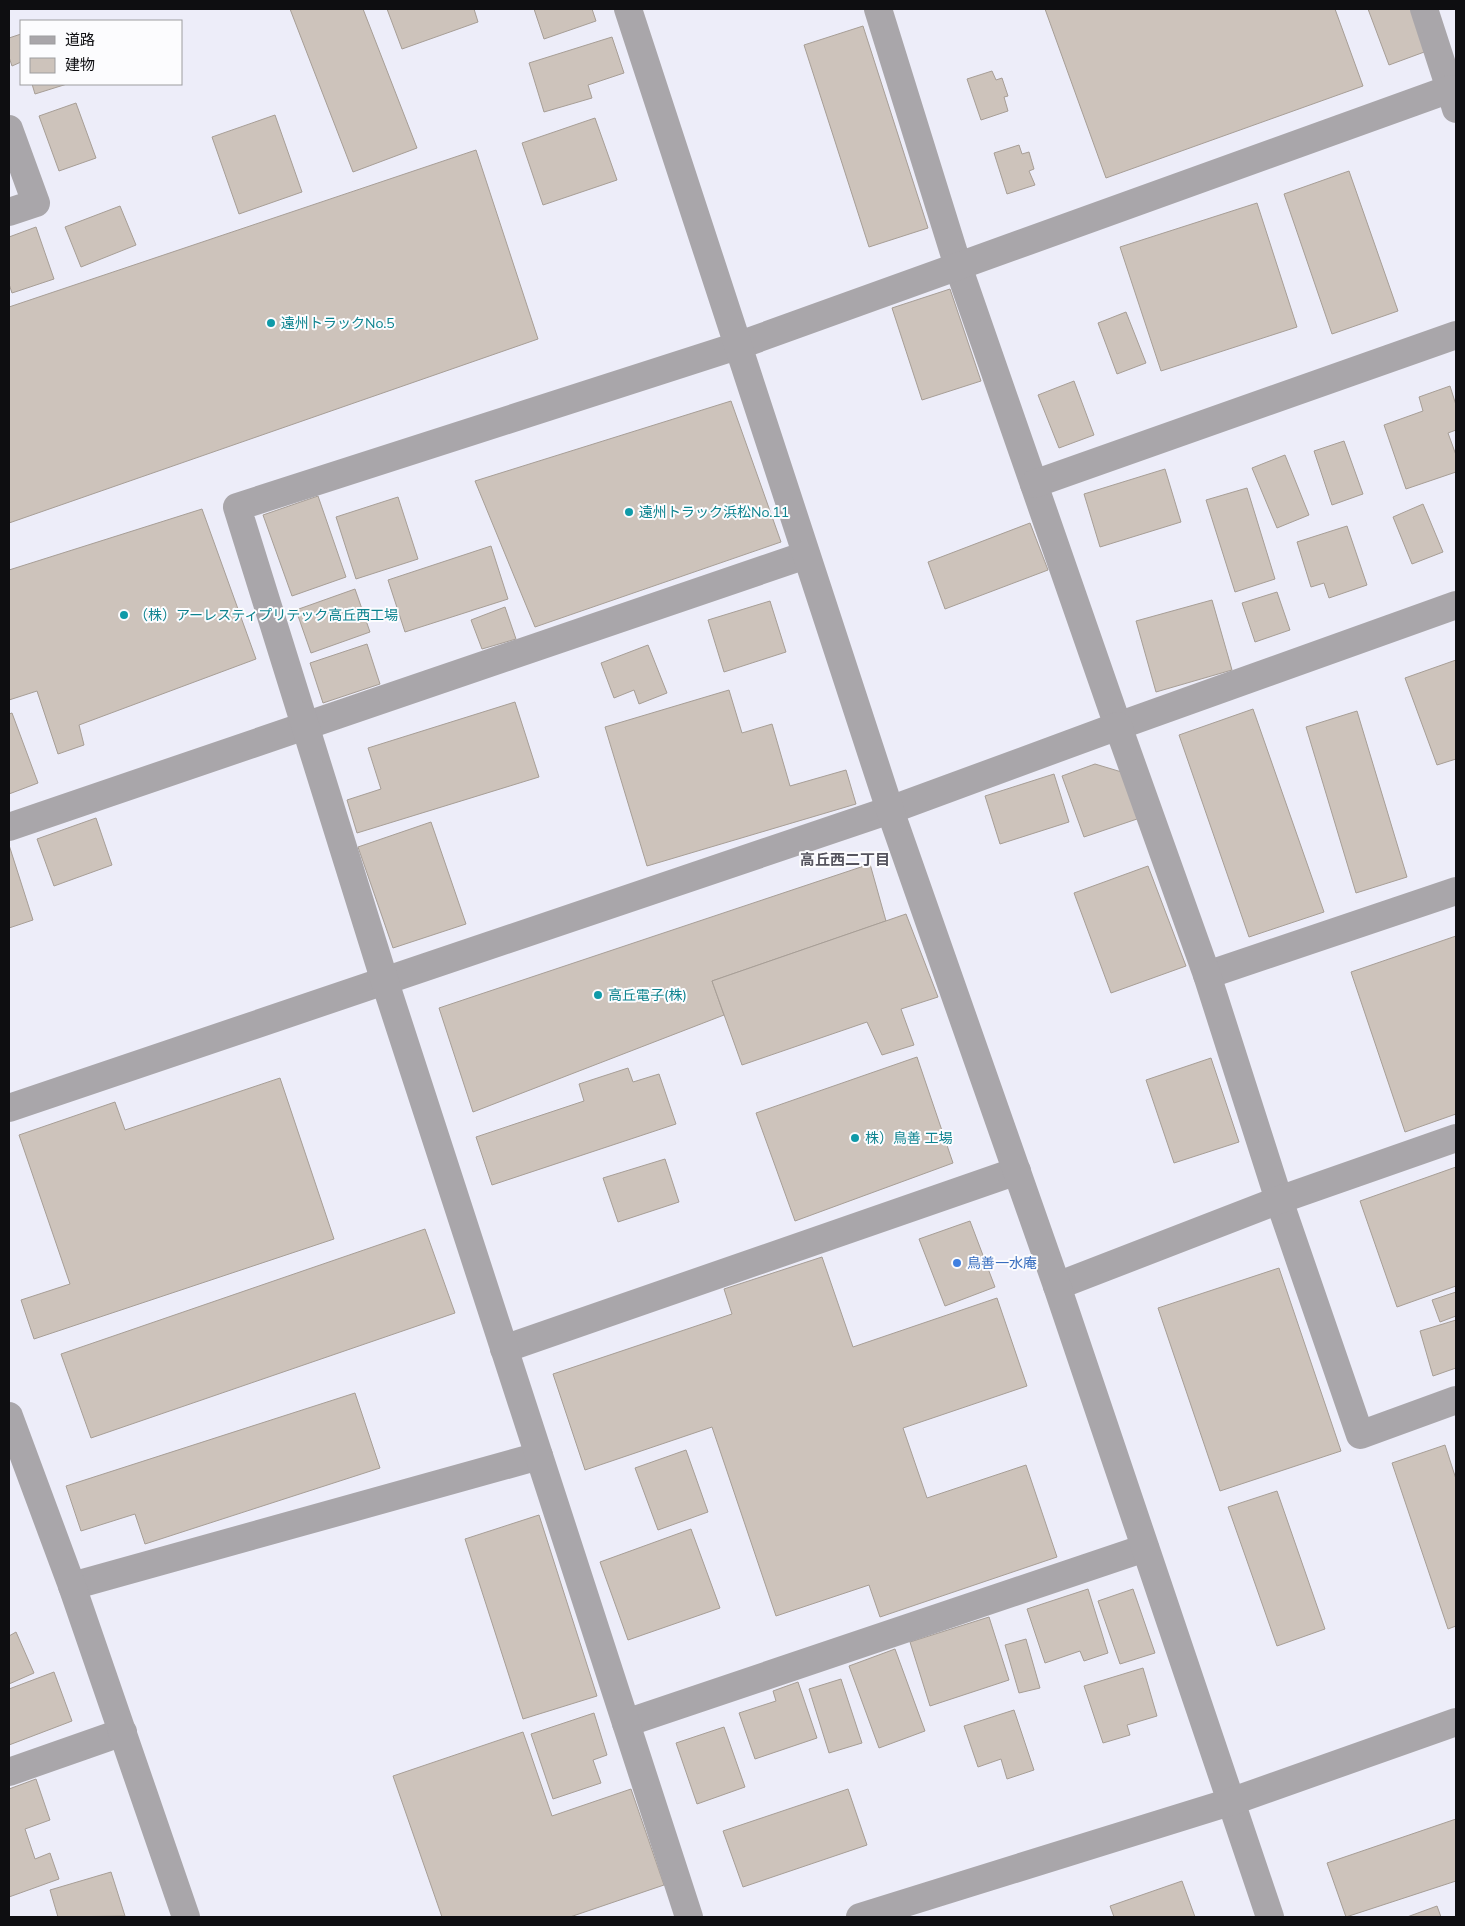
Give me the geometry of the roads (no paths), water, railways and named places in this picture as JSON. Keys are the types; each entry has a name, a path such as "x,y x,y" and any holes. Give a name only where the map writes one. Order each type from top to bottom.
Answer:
{"street":[{"path":"628,9 890,810 1057,1286 1270,1917"},
{"path":"878,9 958,266 1207,975 1279,1200 1360,1435 1456,1400"},
{"path":"689,1917 385,982 237,507 738,346 958,266 1453,99 1424,9"},
{"path":"9,129 36,203 9,212"},
{"path":"1034,484 1456,335"},
{"path":"9,828 806,555"},
{"path":"9,1108 890,810 1456,604"},
{"path":"1207,975 1456,891"},
{"path":"1057,1286 1279,1200 1456,1138"},
{"path":"504,1348 1017,1171"},
{"path":"9,1416 72,1586 186,1917"},
{"path":"72,1586 539,1456"},
{"path":"626,1723 1144,1548"},
{"path":"860,1917 1230,1802 1456,1722"},
{"path":"9,1772 123,1732"}],"place":[{"name":"遠州トラックNo.5","path":"271,323"},
{"name":"遠州トラック浜松No.11","path":"629,512"},
{"name":"（株）アーレスティプリテック高丘西工場","path":"124,615"},
{"name":"高丘電子(株)","path":"598,995"},
{"name":"株）鳥善 工場","path":"855,1138"},
{"name":"鳥善一水庵","path":"957,1263"}],"district":[{"name":"高丘西二丁目","path":"845,859"}]}
